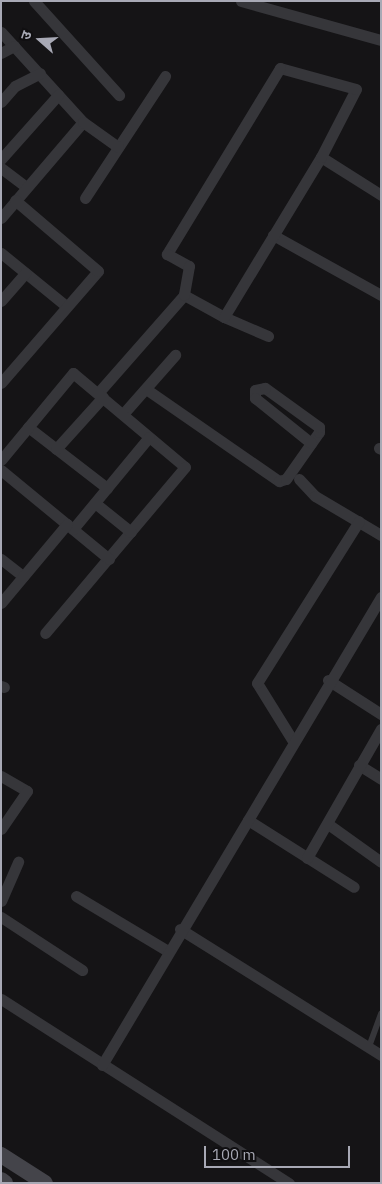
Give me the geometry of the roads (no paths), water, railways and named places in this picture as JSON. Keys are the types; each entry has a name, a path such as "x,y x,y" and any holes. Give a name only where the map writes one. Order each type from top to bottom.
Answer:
{"main road":[{"path":"1,1155 45,1183"},
{"path":"1,1180 5,1183"}],"street":[{"path":"34,1 119,95"},
{"path":"241,1 381,40"},
{"path":"1,32 83,122 118,147"},
{"path":"1,53 14,46"},
{"path":"56,448 184,295 189,266 167,254 280,68 356,89 321,158 224,317"},
{"path":"1,102 15,86 40,73"},
{"path":"85,198 165,76"},
{"path":"1,159 58,94"},
{"path":"1,218 83,122"},
{"path":"321,158 381,195"},
{"path":"1,168 26,187"},
{"path":"1,383 98,271 15,200"},
{"path":"273,235 381,295"},
{"path":"1,253 66,306"},
{"path":"1,301 25,273"},
{"path":"184,295 224,317 268,336"},
{"path":"123,414 175,355"},
{"path":"1,460 73,373 185,467 46,633"},
{"path":"146,389 279,481 286,479 319,432 316,424 265,388 255,390 254,398 311,443"},
{"path":"28,427 107,488"},
{"path":"1,604 23,576 95,503 149,437"},
{"path":"1,470 108,559"},
{"path":"300,479 315,496 381,535"},
{"path":"95,503 131,532"},
{"path":"293,741 256,683 358,522"},
{"path":"1,559 23,576"},
{"path":"102,1065 180,929 248,820 328,680 381,596"},
{"path":"328,680 381,714"},
{"path":"308,858 381,729"},
{"path":"359,765 381,779"},
{"path":"1,776 27,791 1,829"},
{"path":"248,820 354,887"},
{"path":"328,824 381,862"},
{"path":"1,901 18,862"},
{"path":"76,896 168,951"},
{"path":"1,917 82,970"},
{"path":"180,929 381,1055"},
{"path":"1,999 289,1183"}],"lane":[{"path":"369,1047 381,1014"}]}
